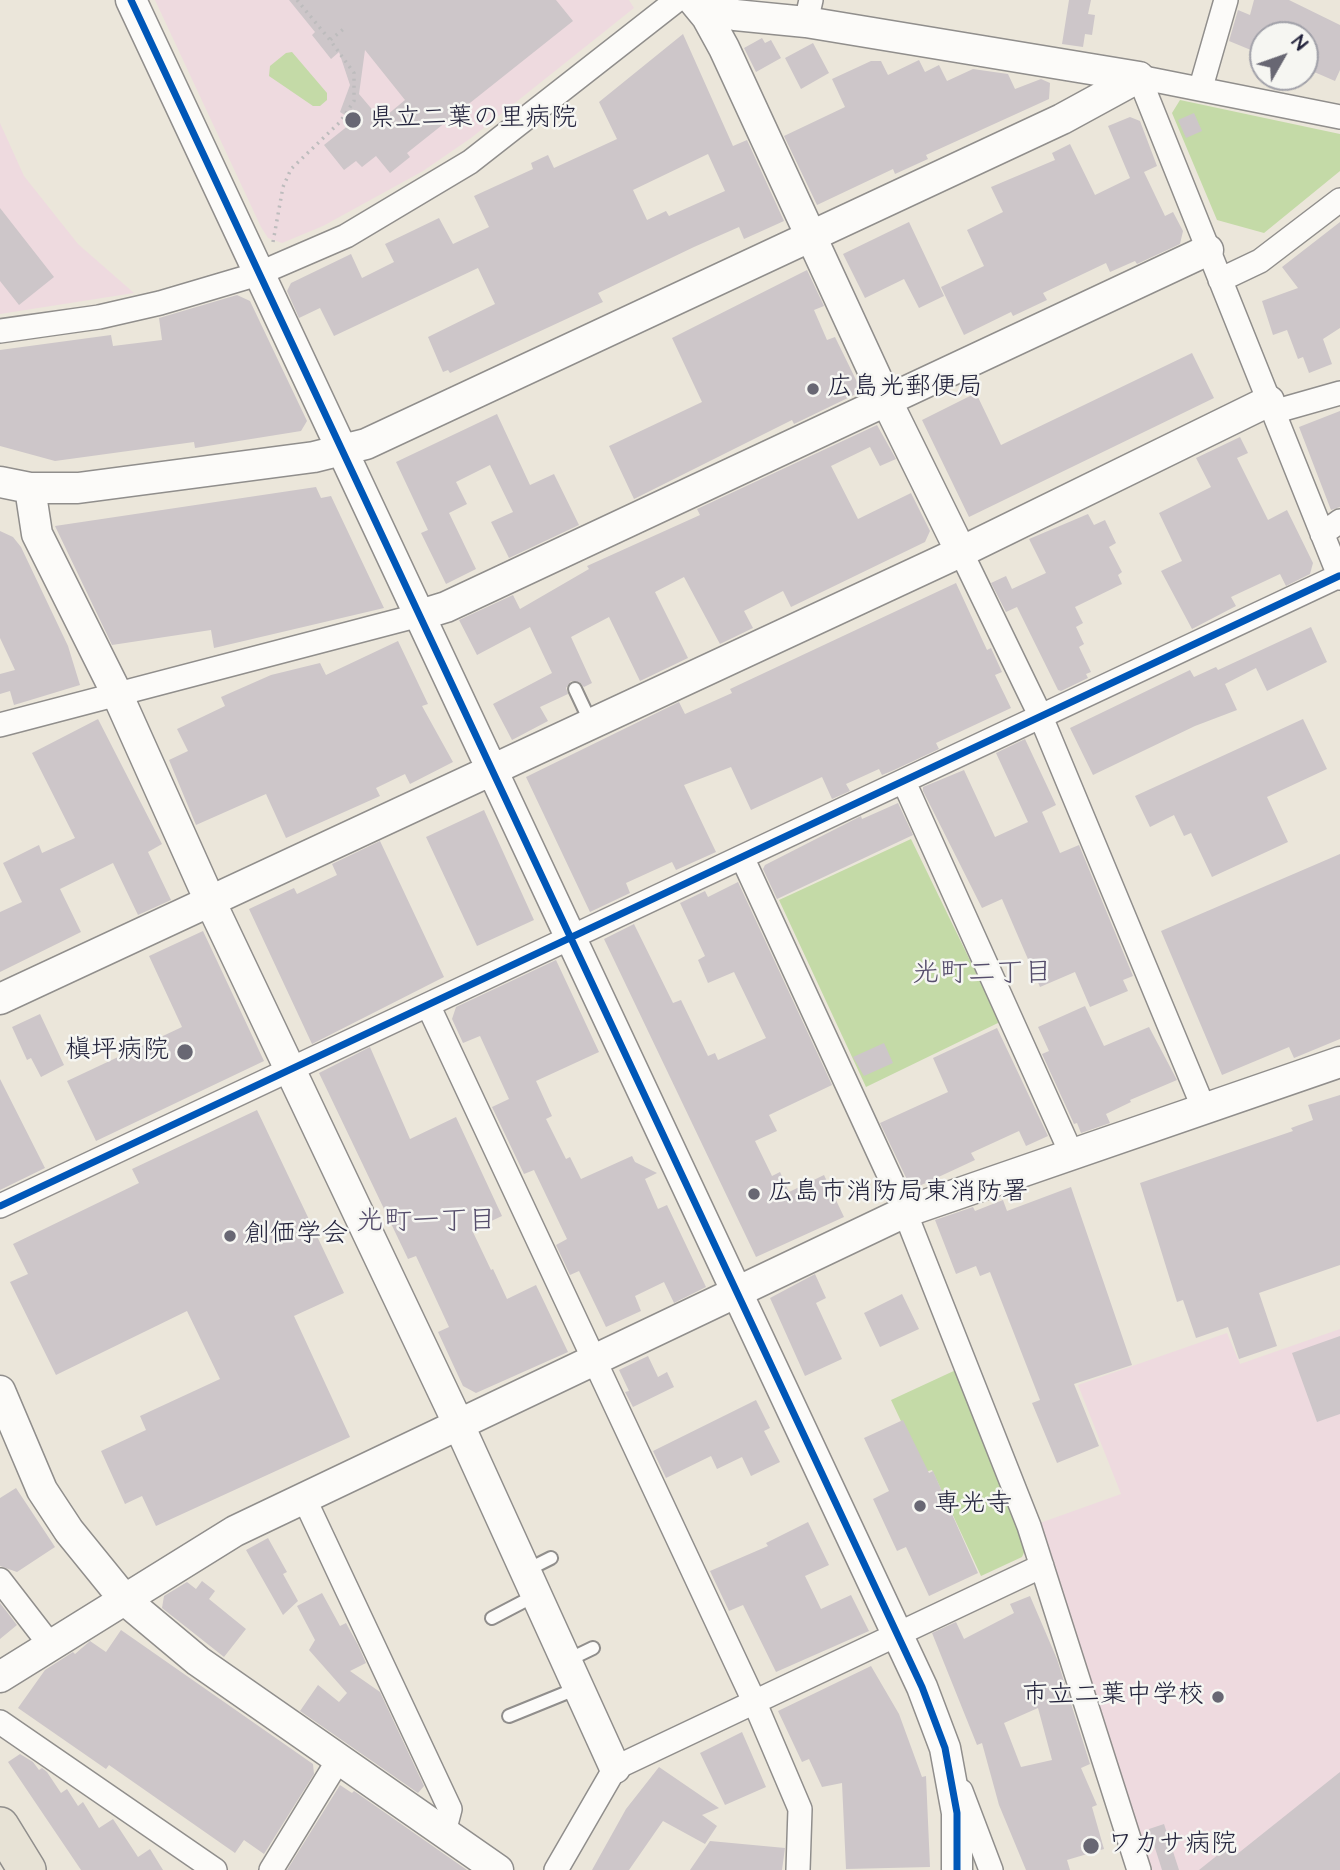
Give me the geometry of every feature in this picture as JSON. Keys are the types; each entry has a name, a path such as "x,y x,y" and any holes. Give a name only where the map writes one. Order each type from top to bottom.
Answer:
{"main road":[{"path":"0,1826 27,1870"}],"street":[{"path":"131,0 573,937 897,1634 945,1748 991,1870"},
{"path":"0,331 148,306 258,274 355,231 470,162 677,0"},
{"path":"693,0 707,17 724,48 887,401 1041,717 1205,1109"},
{"path":"701,0 735,15 808,11 1201,87 1340,117"},
{"path":"1201,87 1226,0"},
{"path":"0,482 30,488 78,488 342,452 366,444 1062,119 1139,77"},
{"path":"0,1206 1340,577 1331,528 1271,407 1139,77"},
{"path":"1220,280 1260,261 1340,200"},
{"path":"0,725 118,696 446,607 1208,250"},
{"path":"0,999 1271,407 1340,393"},
{"path":"30,488 37,534 118,696 209,901 458,1423 580,1655 579,1688 615,1768"},
{"path":"904,782 1072,1155"},
{"path":"742,856 905,1212 1029,1526 1139,1870"},
{"path":"428,1005 754,1701 800,1809 798,1870"},
{"path":"0,1677 235,1531 905,1212 1340,1062"},
{"path":"3,1406 42,1490 69,1531 125,1600 198,1661 498,1870"},
{"path":"304,1497 450,1809 444,1832"},
{"path":"556,1870 615,1768 1042,1566"},
{"path":"0,1580 51,1646"},
{"path":"0,1722 215,1870"},
{"path":"945,1748 957,1813 957,1870"},
{"path":"271,1870 339,1759"}],"lane":[{"path":"575,689 591,723"},
{"path":"492,1618 537,1575"},
{"path":"509,1717 579,1688"}],"path":[{"path":"272,244 281,195 291,169 346,116 356,93 356,80 351,67 297,0"},
{"path":"330,40 346,27"}],"shaded area":[{"name":"県立二葉の里病院","path":"155,0 629,0 634,8 471,138 423,171 323,226 282,243 268,238 261,227"},
{"path":"0,123 24,176 78,244 134,293 0,314"},
{"name":"市立二葉中学校","path":"1340,1329 1340,1870 1152,1870 1040,1523 1121,1494 1078,1385 1227,1333 1240,1364"}],"green space":[{"path":"292,52 327,93 327,100 320,106 313,106 269,76 270,66 286,53"},
{"path":"1180,100 1340,134 1340,171 1264,233 1217,220 1172,113"},
{"path":"911,839 1000,1022 866,1087 779,900"},
{"path":"958,1369 1027,1546 1022,1557 981,1576 932,1470 925,1472 891,1400"}],"building":[{"path":"289,0 556,0 573,21 407,153 410,157 390,173 376,156 362,167 356,161 344,170 324,145 354,121 340,112 350,85 339,52 331,59 312,35 315,32","holes":["365,50 405,100 381,120 359,94"]},
{"path":"1069,0 1091,0 1088,14 1095,15 1092,35 1085,34 1083,47 1062,44"},
{"path":"1254,0 1289,0 1340,25 1340,70 1335,81 1319,74 1319,21 1249,21 1249,49 1229,41 1238,10 1250,15"},
{"path":"683,34 733,146 747,140 784,221 744,239 739,227 694,247 598,293 603,302 450,373 448,370 443,372 428,337 495,304 478,268 334,336 320,308 299,318 287,291 291,283 351,254 362,278 394,262 385,244 439,218 453,244 489,227 474,196 533,169 531,163 548,155 554,168 617,139 599,102","holes":["708,154 725,191 669,216 666,211 647,220 633,190"]},
{"path":"762,38 765,43 771,40 781,58 756,72 744,48"},
{"path":"813,43 829,73 801,89 785,58"},
{"path":"919,60 925,72 939,65 947,81 973,69 1008,74 1015,89 1041,79 1050,83 1049,99 926,155 928,159 895,174 893,169 817,205 784,136 845,107 832,79 871,61 881,61 888,75"},
{"path":"1194,113 1202,131 1186,138 1178,120"},
{"path":"1130,117 1140,121 1157,166 1144,172 1165,216 1173,212 1183,231 1180,244 1137,264 1135,261 1110,272 1106,263 1043,293 1047,300 1013,316 1011,312 964,335 941,287 984,266 967,230 1003,212 991,187 1055,160 1052,153 1070,144 1095,195 1130,178 1108,126"},
{"path":"0,208 54,277 19,305 0,281"},
{"path":"909,222 944,296 919,308 904,279 865,298 843,254"},
{"path":"1340,222 1340,328 1323,339 1332,364 1309,373 1303,357 1298,359 1287,330 1273,335 1262,301 1298,288 1282,267"},
{"path":"807,270 824,306 814,310 827,340 835,337 859,386 856,394 794,424 792,420 634,499 609,446 702,402 672,338"},
{"path":"237,295 250,301 307,421 301,431 195,448 194,442 55,461 0,446 0,350 111,335 113,346 162,340 159,318"},
{"path":"1192,353 1214,398 969,517 922,420 976,393 1001,445"},
{"path":"1340,411 1340,507 1331,510 1299,427"},
{"path":"497,414 530,485 554,474 579,525 509,558 491,522 513,512 490,465 456,482 467,504 449,513 476,569 446,584 421,533 428,530 396,462"},
{"path":"877,425 896,459 880,466 870,447 831,466 858,519 911,493 930,531 925,542 791,607 783,591 744,611 753,628 720,644 684,577 655,592 688,658 640,681 609,617 571,637 592,683 584,687 579,682 571,681 566,688 568,694 540,707 548,721 512,740 493,704 552,673 530,627 477,655 459,620 513,595 520,609 589,569 587,566 700,515 697,509"},
{"path":"1240,437 1248,453 1237,458 1268,520 1287,510 1313,563 1310,574 1286,586 1280,574 1231,597 1236,606 1192,629 1161,571 1182,561 1159,513 1211,487 1196,458"},
{"path":"316,487 321,498 331,496 384,608 214,648 211,630 112,645 55,526"},
{"path":"1088,514 1094,525 1105,520 1116,543 1109,547 1122,572 1118,575 1122,584 1075,607 1083,623 1076,627 1084,644 1079,647 1091,672 1086,674 1088,678 1061,691 1058,690 1017,607 1006,612 991,583 1006,576 1012,589 1046,573 1029,539"},
{"path":"0,531 13,537 21,547 68,646 80,685 14,705 10,691 0,694 0,674 15,670 0,638"},
{"path":"956,583 987,650 991,648 1002,672 995,675 1011,708 936,743 939,749 894,770 882,775 879,769 846,784 850,791 832,799 822,777 751,810 731,767 684,785 716,852 676,870 672,862 626,883 630,893 590,912 526,777 679,702 685,714 732,693 730,689"},
{"path":"1311,627 1327,662 1267,691 1256,668 1225,684 1237,710 1195,726 1093,775 1070,728 1190,670 1194,677 1216,667 1218,670"},
{"path":"398,641 428,704 422,706 453,762 410,784 405,774 376,788 380,796 286,838 266,794 196,825 169,760 188,751 177,729 225,706 221,697 271,675 320,663 326,675"},
{"path":"98,719 162,844 148,852 171,900 138,915 113,863 60,889 81,932 0,972 0,912 22,902 3,863 39,845 42,853 75,838 32,753"},
{"path":"1303,719 1327,769 1267,797 1288,842 1212,877 1191,833 1184,836 1174,815 1150,827 1135,796"},
{"path":"1025,739 1056,805 1042,812 1060,853 1079,845 1133,976 1123,980 1128,991 1090,1007 1075,972 1040,987 1002,899 982,908 923,791 923,787 964,770 995,837 1028,822 996,753"},
{"path":"898,803 913,835 777,899 763,869 765,865 861,816 862,819"},
{"path":"484,810 534,920 477,946 426,837"},
{"path":"380,841 444,977 312,1044 249,909 294,888 297,894 337,875 332,864"},
{"path":"1340,854 1340,1039 1294,1058 1289,1047 1222,1075 1161,931"},
{"path":"738,882 832,1085 769,1115 777,1131 755,1141 772,1176 780,1172 789,1192 824,1175 844,1217 756,1257 604,939 634,924 673,1003 681,1000 708,1056 715,1053 718,1060 766,1038 734,972 708,983 698,960 705,956 680,903 705,891 708,897"},
{"path":"203,931 264,1061 96,1141 67,1081 182,1027 149,956"},
{"path":"556,960 599,1052 536,1081 552,1116 546,1119 566,1159 570,1157 581,1179 632,1156 635,1162 657,1173 645,1179 658,1209 667,1205 706,1287 674,1303 664,1282 635,1296 641,1311 606,1327 579,1271 570,1275 556,1245 567,1239 534,1170 524,1174 492,1107 509,1099 480,1036 463,1043 452,1019 456,1007"},
{"path":"1085,1006 1104,1046 1149,1027 1177,1080 1130,1100 1131,1102 1106,1114 1110,1123 1081,1133 1077,1123 1074,1124 1042,1054 1049,1051 1038,1027"},
{"path":"40,1014 64,1065 41,1077 31,1058 27,1060 12,1027"},
{"path":"997,1028 1048,1136 1026,1146 1019,1131 971,1153 975,1160 917,1187 909,1184 880,1123 948,1092 933,1058"},
{"path":"884,1043 893,1063 864,1076 853,1057"},
{"path":"370,1047 410,1139 456,1117 502,1216 472,1230 491,1270 493,1269 507,1299 536,1285 568,1352 476,1393 463,1386 438,1332 449,1327 416,1256 408,1259 319,1073"},
{"path":"0,1079 45,1168 0,1190"},
{"path":"1340,1095 1340,1265 1259,1293 1277,1346 1239,1359 1228,1327 1196,1338 1183,1300 1177,1302 1140,1183 1293,1131 1291,1128 1313,1120 1308,1105"},
{"path":"257,1110 344,1293 294,1316 350,1437 156,1526 142,1496 125,1504 101,1451 146,1430 140,1416 220,1379 187,1311 56,1375 10,1282 28,1274 13,1244 139,1183 132,1169"},
{"path":"1071,1187 1132,1365 1074,1384 1099,1446 1057,1463 1032,1403 1040,1400 990,1272 980,1276 976,1266 956,1274 935,1220 973,1207 975,1211 1003,1200 1007,1211"},
{"path":"815,1274 826,1298 816,1303 842,1359 805,1376 770,1298"},
{"path":"902,1294 919,1329 880,1347 864,1313"},
{"path":"1340,1336 1340,1414 1317,1422 1292,1353"},
{"path":"648,1356 658,1377 667,1372 674,1387 633,1407 625,1392 629,1391 619,1370"},
{"path":"756,1400 770,1428 764,1431 780,1462 751,1476 742,1457 717,1469 711,1456 666,1478 653,1451"},
{"path":"903,1420 929,1473 933,1471 978,1573 929,1596 906,1547 897,1551 873,1499 889,1491 864,1438"},
{"path":"16,1488 55,1547 17,1572 0,1566 0,1498"},
{"path":"808,1522 829,1565 805,1576 821,1609 851,1595 869,1631 776,1672 743,1605 729,1611 710,1571 768,1546 766,1543"},
{"path":"268,1538 287,1572 283,1574 298,1601 283,1615 246,1550"},
{"path":"202,1581 215,1591 209,1599 246,1629 224,1657 162,1608 164,1596 187,1582 196,1589"},
{"path":"322,1593 340,1626 346,1623 358,1645 366,1663 350,1671 380,1692 424,1786 418,1793 300,1711 318,1685 339,1702 347,1693 309,1650 315,1640 297,1606"},
{"path":"1030,1596 1057,1659 1090,1764 1081,1768 1097,1805 1092,1807 1104,1849 1067,1860 1070,1870 1026,1870 999,1805 982,1743 977,1745 932,1633 956,1622 964,1639 1014,1613 1010,1604","holes":["1038,1708 1052,1760 1021,1767 1004,1723"]},
{"path":"0,1603 17,1625 0,1639"},
{"path":"121,1630 313,1764 314,1774 264,1854 244,1840 235,1853 109,1765 106,1769 18,1708 45,1670 73,1652 75,1654 90,1641 106,1652"},
{"path":"871,1666 899,1714 922,1777 926,1776 930,1867 846,1869 842,1783 822,1787 809,1759 802,1762 778,1711"},
{"path":"742,1732 766,1787 725,1805 700,1753"},
{"path":"20,1754 33,1762 39,1770 42,1768 47,1772 61,1793 67,1789 78,1806 83,1802 99,1828 113,1819 138,1857 150,1849 163,1870 81,1870 8,1762"},
{"path":"659,1767 719,1808 702,1815 717,1826 705,1844 663,1821 629,1870 592,1870 626,1809"},
{"path":"1340,1772 1340,1870 1199,1870 1229,1846 1236,1855"},
{"path":"340,1785 352,1793 354,1791 467,1870 287,1870"},
{"path":"1164,1824 1179,1870 1162,1870 1149,1829"},
{"path":"710,1841 785,1848 782,1870 690,1870"}],"cycle path":[{"path":"131,0 922,1687 945,1748 957,1813 957,1870"},
{"path":"0,1206 1339,576"}],"place":[{"name":"県立二葉の里病院","path":"353,120"},
{"name":"広島光郵便局","path":"813,389"},
{"name":"槇坪病院","path":"185,1052"},
{"name":"広島市消防局東消防署","path":"754,1194"},
{"name":"創価学会","path":"230,1236"},
{"name":"専光寺","path":"920,1506"},
{"name":"市立二葉中学校","path":"1218,1697"},
{"name":"ワカサ病院","path":"1091,1846"}],"district":[{"name":"光町二丁目","path":"982,975"},
{"name":"光町一丁目","path":"426,1223"}]}
